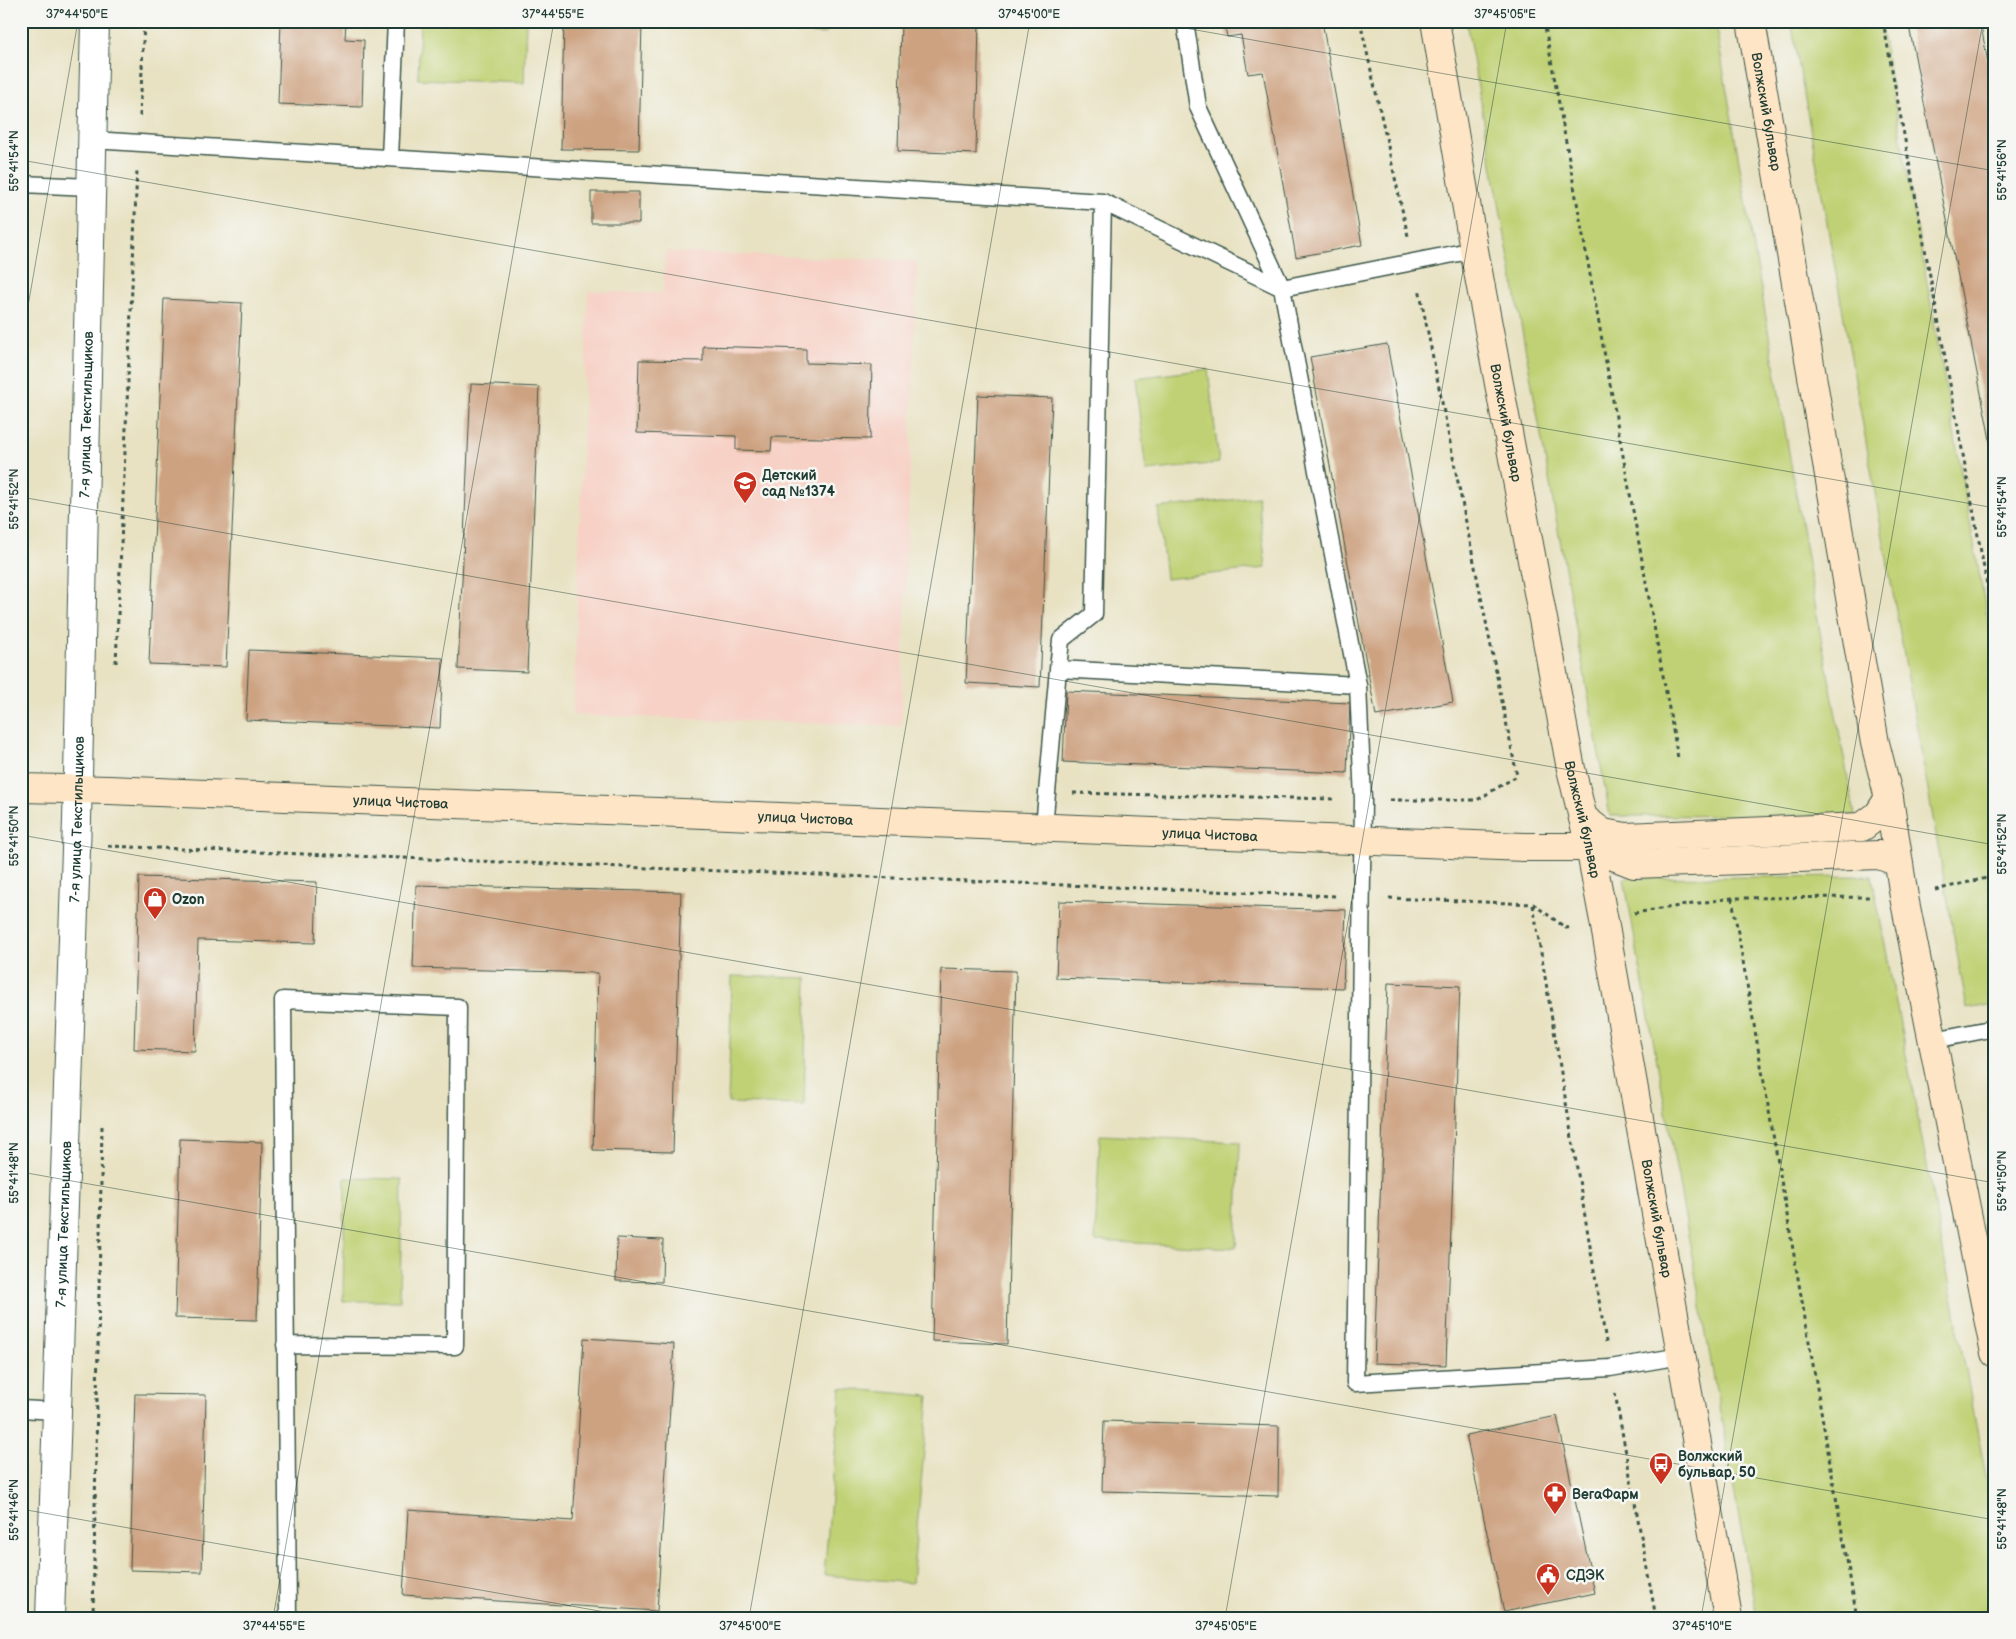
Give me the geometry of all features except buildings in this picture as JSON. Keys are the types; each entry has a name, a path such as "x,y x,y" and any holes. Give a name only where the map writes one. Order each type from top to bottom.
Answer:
{"main road":[{"name":"Волжский бульвар","path":"1435,21 1474,250 1568,750 1590,847 1604,921 1728,1618"},
{"name":"Волжский бульвар","path":"1751,21 1874,733 1890,798 1904,897 1995,1353"},
{"name":"улица Чистова","path":"21,788 1363,839 1524,847 1590,847"},
{"path":"1583,818 1603,833 1626,837 1862,827 1878,815 1890,798"},
{"path":"1590,847 1634,864 1879,855 1898,862"}],"street":[{"name":"7-я улица Текстильщиков","path":"50,1618 77,791 95,21"}],"lane":[{"path":"390,158 396,21"},
{"path":"1184,21 1198,106 1282,288 1358,685 1363,839 1355,1383 1610,1368 1681,1356"},
{"path":"92,140 1103,202 1282,288 1474,250"},
{"path":"21,184 91,187"},
{"path":"1044,827 1060,640 1094,614 1103,202"},
{"path":"1058,669 1358,685"},
{"path":"285,1345 455,1346 458,1007 283,1000 285,1345 288,1618"},
{"path":"1934,1040 1995,1028"},
{"path":"21,1409 56,1411"}],"path":[{"path":"115,670 144,21"},
{"path":"1047,793 1363,800 1478,800 1517,776 1414,262 1360,21"},
{"path":"1544,21 1678,758"},
{"path":"1883,21 1995,628"},
{"path":"107,856 107,846 1533,904 1566,928 1634,913 1732,898 1904,897 1995,876"},
{"path":"1732,898 1857,1618"},
{"path":"1533,904 1610,1368 1656,1618"},
{"path":"93,1618 102,1123"}],"shaded area":[{"name":"Детский сад №1374","path":"665,252 917,261 901,726 573,715 588,291 663,293"}],"green space":[{"path":"420,21 526,21 524,83 418,79"},
{"path":"744,21 826,21 826,34 743,29"},
{"path":"1466,21 1715,21 1818,621 1855,815 1610,816"},
{"path":"1791,21 1880,21 1995,661 1995,1004 1967,1009"},
{"path":"1208,369 1219,463 1146,471 1135,378"},
{"path":"1258,497 1266,568 1166,579 1158,508"},
{"path":"1872,876 1995,1524 1995,1618 1757,1618 1624,878"},
{"path":"732,976 807,978 804,1105 728,1103"},
{"path":"1100,1135 1240,1142 1236,1248 1095,1241"},
{"path":"345,1178 402,1179 400,1301 343,1301"},
{"path":"841,1388 929,1396 912,1583 824,1575"}],"place":[{"name":"Детский сад №1374","path":"745,504"},
{"name":"Ozon","path":"155,920"},
{"name":"Волжский бульвар, 50","path":"1661,1485"},
{"name":"ВегаФарм","path":"1555,1515"},
{"name":"СДЭК","path":"1548,1596"}]}
